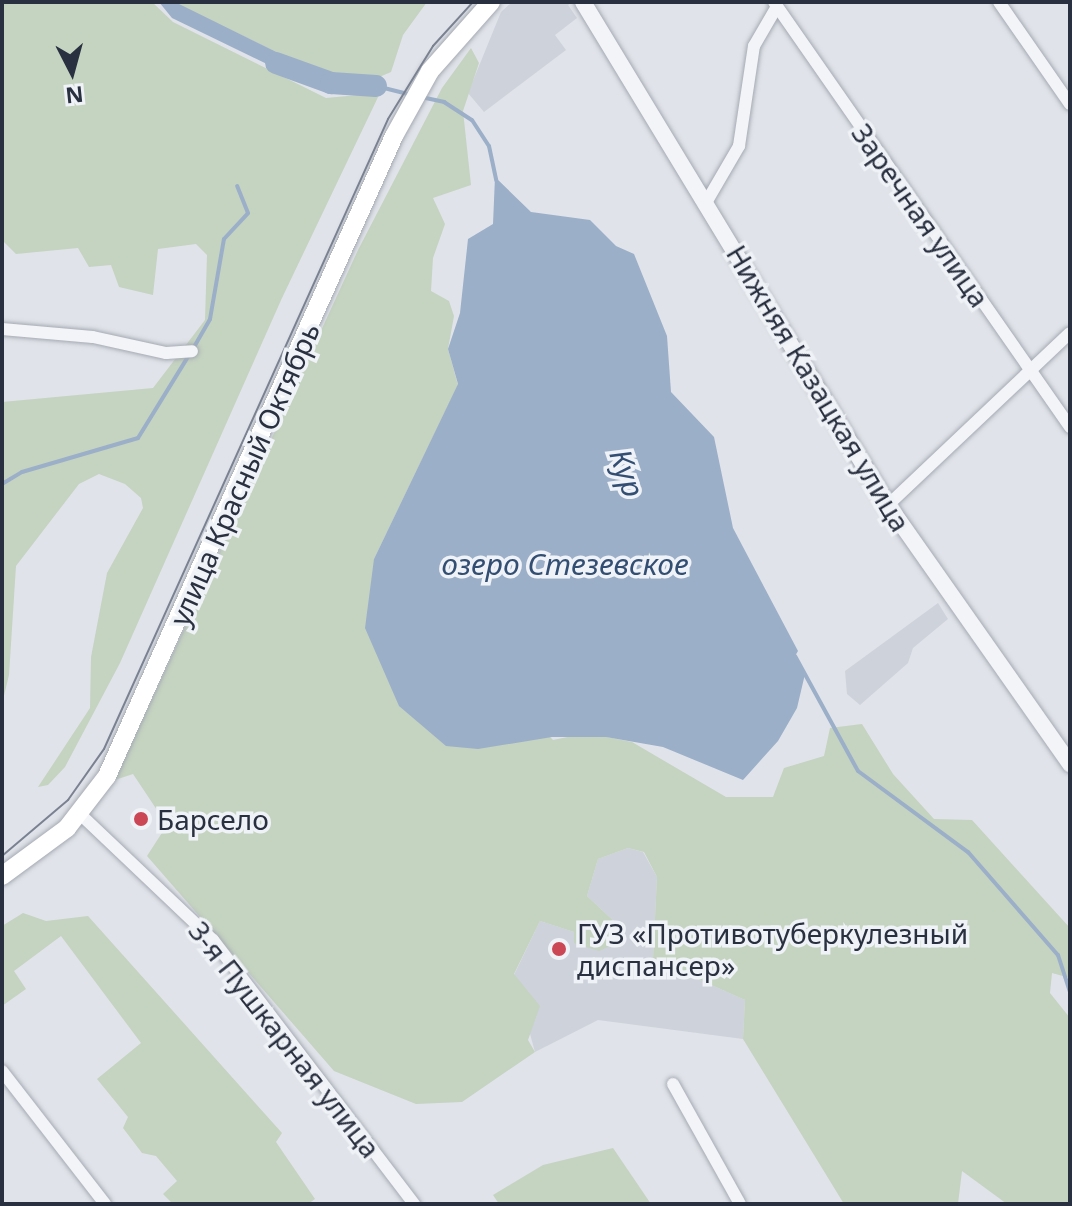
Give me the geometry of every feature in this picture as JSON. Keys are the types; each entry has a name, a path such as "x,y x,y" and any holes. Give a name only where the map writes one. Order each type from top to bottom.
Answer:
{"main road":[{"name":"улица Красный Октябрь","path":"2,876 35,855 79,813 122,747 394,136 450,44 491,2"}],"street":[{"name":"Нижняя Казацкая улица","path":"583,2 707,201 798,363 888,505 1070,764"},
{"path":"999,2 1070,104"},
{"path":"707,201 739,146 754,46 775,5"},
{"name":"Заречная улица","path":"775,5 1070,427"},
{"path":"2,329 93,337 166,353 192,351"},
{"path":"888,505 1070,333"},
{"name":"3-я Пушкарная улица","path":"79,813 213,940 414,1204"},
{"path":"2,1071 105,1204"},
{"path":"673,1084 740,1204"}],"shaded area":[{"path":"512,2 571,2 568,5 577,18 555,35 566,50 484,112 468,93 501,12"},
{"path":"938,603 948,619 913,648 908,663 860,705 847,694 845,671"},
{"name":"ГУЗ «Противотуберкулезный диспансер»","path":"628,848 643,852 657,877 653,959 745,1000 743,1039 598,1020 535,1052 514,975 540,921 574,932 618,925 587,896 598,859"}],"green space":[{"path":"2,2 152,2 173,22 326,98 380,93 282,298 120,663 65,767 48,785 38,787 90,708 91,657 107,573 143,508 141,498 125,484 99,474 79,484 16,566 9,675 2,704 2,402 153,388 205,320 207,255 196,244 158,249 153,295 119,287 111,265 89,267 78,248 16,254 2,240"},
{"path":"427,2 403,35 391,72 377,78 331,76 175,3"},
{"path":"471,48 479,63 463,111 471,185 433,198 445,224 433,258 431,291 449,301 454,316 448,349 458,385 374,559 553,740 587,733 632,742 726,797 773,797 784,768 824,756 830,728 862,724 893,774 934,819 972,820 1070,928 1070,978 1052,973 1050,993 1070,1018 1070,1204 1007,1204 962,1171 958,1204 844,1204 743,1039 745,1000 653,959 657,877 644,852 628,848 598,859 587,896 618,925 610,946 599,951 574,943 574,932 540,921 514,974 540,1006 528,1040 535,1052 462,1102 416,1104 334,1071 147,856 167,825 133,774 115,780 358,250 442,88"},
{"path":"23,913 46,921 88,916 282,1133 276,1142 315,1199 308,1204 173,1204 163,1194 177,1181 156,1156 142,1153 123,1128 128,1117 97,1079 141,1043 61,936 14,971 26,989 2,1006 2,926"},
{"path":"613,1148 651,1204 499,1204 493,1195 543,1165"}],"water":[{"path":"159,2 175,2 307,67 298,79 172,18"},
{"name":"озеро Стезевское","path":"495,177 531,212 590,220 616,246 634,254 667,336 671,392 714,437 733,528 798,651 795,656 805,674 797,708 778,741 743,780 663,747 606,737 552,737 478,749 446,746 399,706 365,628 374,559 458,384 448,349 460,313 468,239 493,224"}],"waterway":[{"name":"Кур","path":"276,63 331,83 376,86"},
{"name":"Кур","path":"376,86 412,95"},
{"name":"Кур","path":"421,97 444,102 472,120 489,146 496,180"},
{"path":"194,347 210,319 224,239 248,213 237,186"},
{"path":"2,484 22,472 138,438 189,355"},
{"name":"Кур","path":"795,656 858,771 968,852 1058,955 1070,992"}],"tram line":[{"path":"2,856 68,800 104,749 388,119 433,46 473,2"}],"place":[{"name":"Барсело","path":"141,819"},
{"name":"ГУЗ «Противотуберкулезный диспансер»","path":"559,949"}]}
